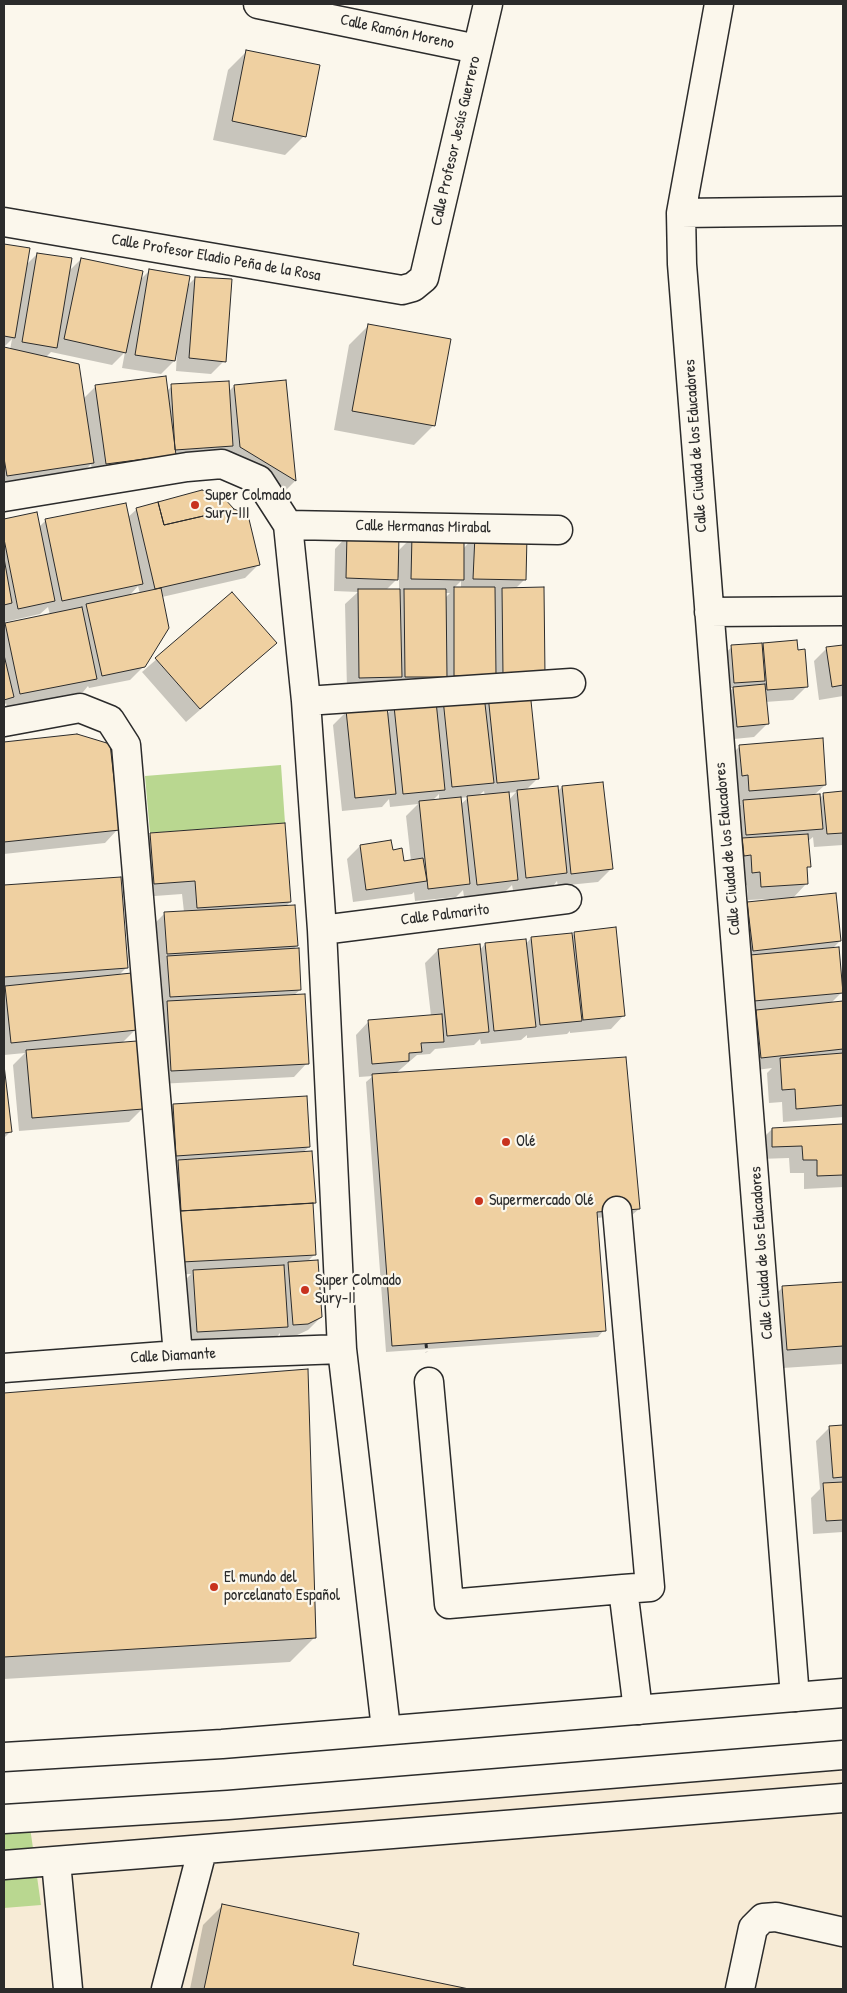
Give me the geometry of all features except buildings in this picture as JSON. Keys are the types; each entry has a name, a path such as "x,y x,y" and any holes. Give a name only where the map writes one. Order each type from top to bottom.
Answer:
{"street":[{"name":"Calle Ramón Moreno","path":"258,4 477,49"},
{"name":"Calle Profesor Jesús Guerrero","path":"424,278 488,4"},
{"name":"Calle Ciudad de los Educadores","path":"719,4 681,214 682,264 759,1217 795,1698"},
{"path":"681,214 843,211"},
{"name":"Calle Profesor Eladio Peña de la Rosa","path":"4,222 402,290 413,287 424,278"},
{"path":"4,496 187,467 222,464 259,480 288,525 306,701 322,930 342,1349 386,1729"},
{"name":"Calle Hermanas Mirabal","path":"288,525 558,530"},
{"path":"709,612 843,611"},
{"path":"306,701 571,683"},
{"path":"4,722 80,708 110,720 126,745 178,1355"},
{"name":"Calle Palmarito","path":"322,930 567,899"},
{"path":"429,1382 449,1604 650,1587 617,1211"},
{"name":"Calle Diamante","path":"4,1368 178,1355 342,1349"},
{"path":"623,1589 638,1710"},
{"path":"4,1757 222,1744 386,1729 843,1693"},
{"path":"4,1819 228,1805 843,1755"},
{"path":"4,1865 202,1851 843,1798"},
{"path":"166,1989 202,1851"},
{"path":"56,1862 68,1989"},
{"path":"740,1989 753,1928 762,1918 776,1917 843,1932"}],"shaded area":[{"path":"843,1768 843,1989 4,1989 4,1832"}],"green space":[{"path":"281,765 285,823 150,833 145,776"},
{"path":"29,1820 41,1905 4,1908 4,1822"}],"place":[{"name":"Super Colmado Sury-III","path":"195,505"},
{"name":"Olé","path":"506,1142"},
{"name":"Supermercado Olé","path":"479,1201"},
{"name":"Super Colmado Sury-II","path":"305,1290"},
{"name":"El mundo del porcelanato Español","path":"214,1587"}]}
